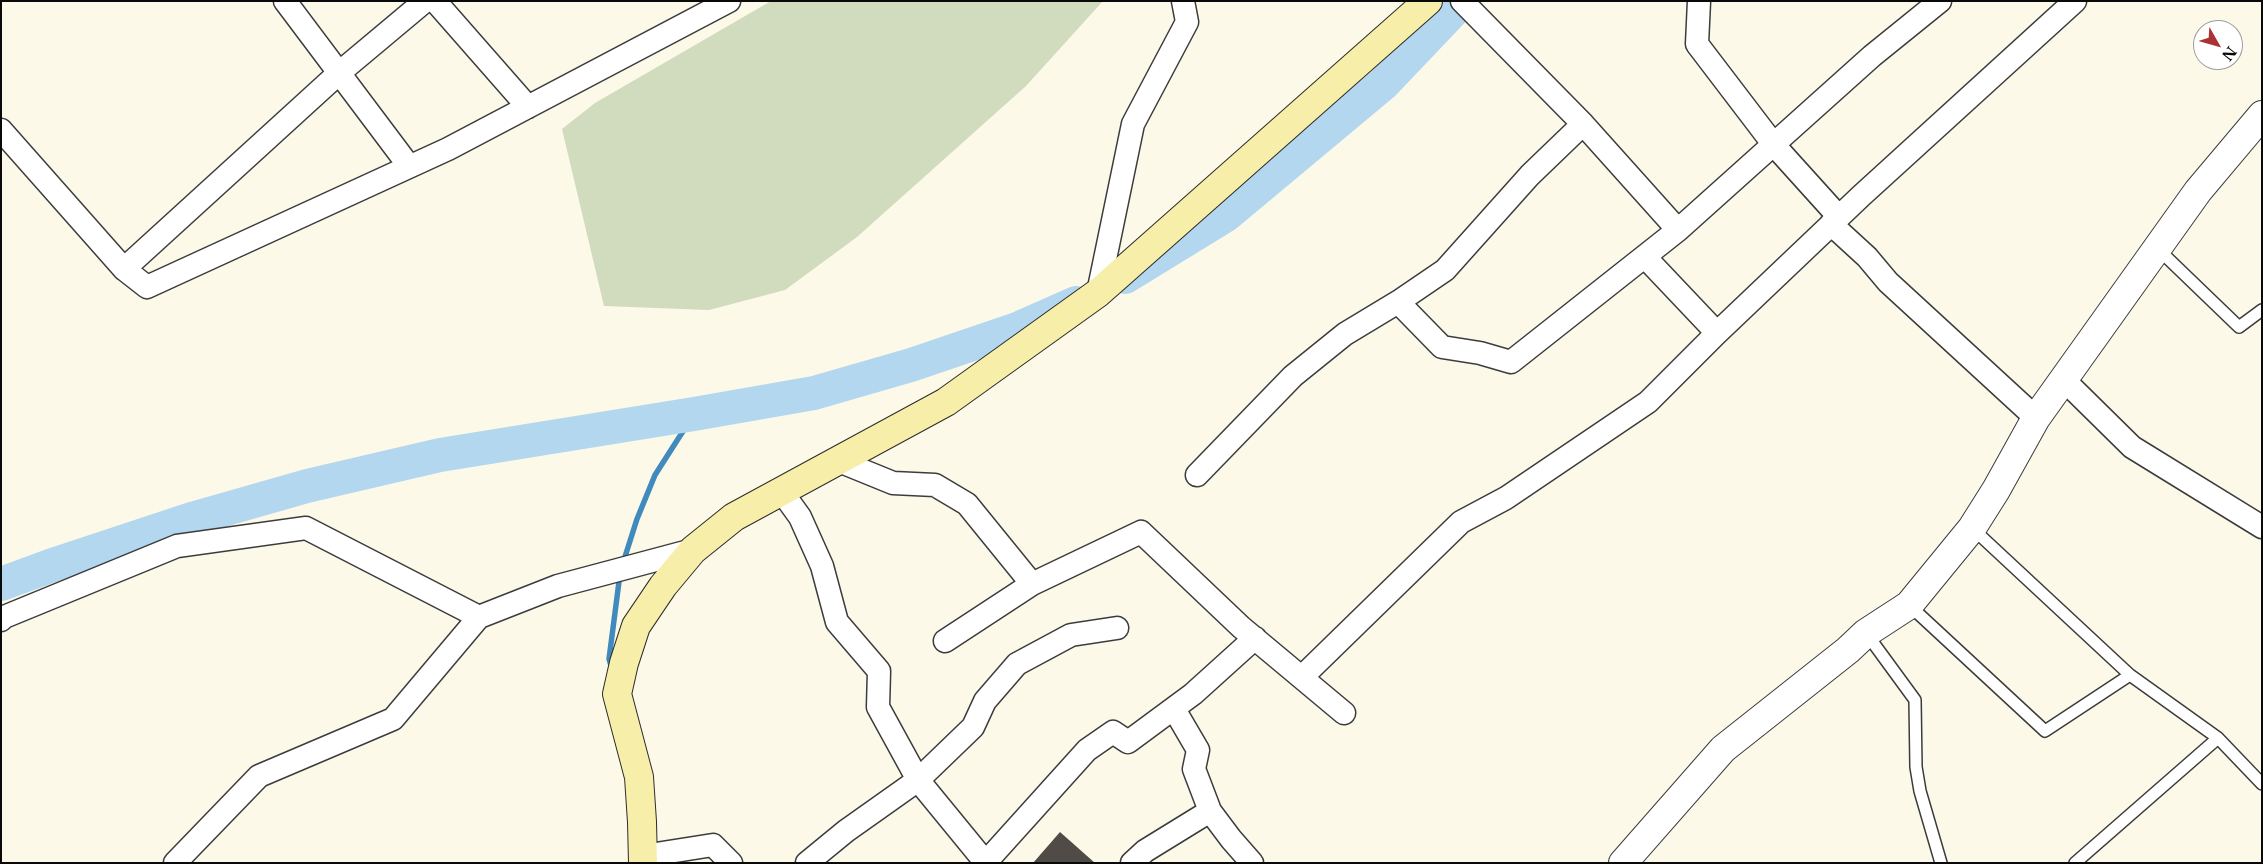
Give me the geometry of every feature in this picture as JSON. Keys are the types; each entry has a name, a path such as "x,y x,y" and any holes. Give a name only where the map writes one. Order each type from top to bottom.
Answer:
{"main road":[{"path":"643,860 638,777 617,694 624,663 636,626 663,586 693,550 734,517 946,402 1098,293 1428,1"}],"street":[{"path":"285,1 409,166"},
{"path":"124,269 339,73 425,1"},
{"path":"435,1 528,107"},
{"path":"3,135 124,269 147,287 448,149 729,1"},
{"path":"1098,293 1133,124 1187,22 1184,1"},
{"path":"1462,1 1583,124 1678,230"},
{"path":"1699,1 1697,44 1774,145 1888,282 2036,418"},
{"path":"1398,302 1442,347 1480,353 1511,362 1646,257 1872,56 1940,1"},
{"path":"1302,677 1461,522 1506,498 1648,402 1835,220 2075,1"},
{"path":"1623,863 1723,749 1848,650 1866,633 1909,605 1972,528 1996,490 2036,418 2063,378 2198,191 2262,115"},
{"path":"1197,475 1293,376 1345,334 1398,302 1445,270 1530,175 1583,124"},
{"path":"1646,257 1717,333"},
{"path":"2063,378 2132,447 2259,521"},
{"path":"839,461 893,483 935,485 966,504 1032,584"},
{"path":"782,492 800,517 822,566 837,622 879,671 878,707 918,780 986,862 1087,750 1113,732 1128,742 1193,694 1255,638"},
{"path":"5,612 177,546 306,528 479,617"},
{"path":"945,641 1032,584 1141,532 1175,567 1344,713"},
{"path":"175,863 259,776 393,719 479,617 558,586 693,550"},
{"path":"807,863 846,831 918,780 973,727 985,701 1017,664 1071,635 1117,628"},
{"path":"1174,708 1198,750 1194,769 1210,811 1252,863"},
{"path":"1132,863 1145,851 1210,811"},
{"path":"643,860 713,845 732,863"}],"lane":[{"path":"2157,248 2239,327 2262,310"},
{"path":"1972,528 2130,675 2218,738 2262,784"},
{"path":"1909,605 2045,731 2130,675"},
{"path":"1866,633 1915,700 1917,775 1941,863"},
{"path":"2075,863 2218,738"}],"green space":[{"path":"771,1 1103,1 1026,86 857,237 785,290 709,310 604,306 562,129 595,103"}],"building":[{"path":"1060,832 1095,863 1033,863"}],"waterway":[{"path":"1125,277 1226,215 1383,84 1462,1"},
{"path":"1,584 195,518 307,486 440,455 814,393 911,365 1017,329 1076,303"},
{"path":"623,563 637,519 655,475 694,414"},
{"path":"612,669 609,659 620,574"}]}
